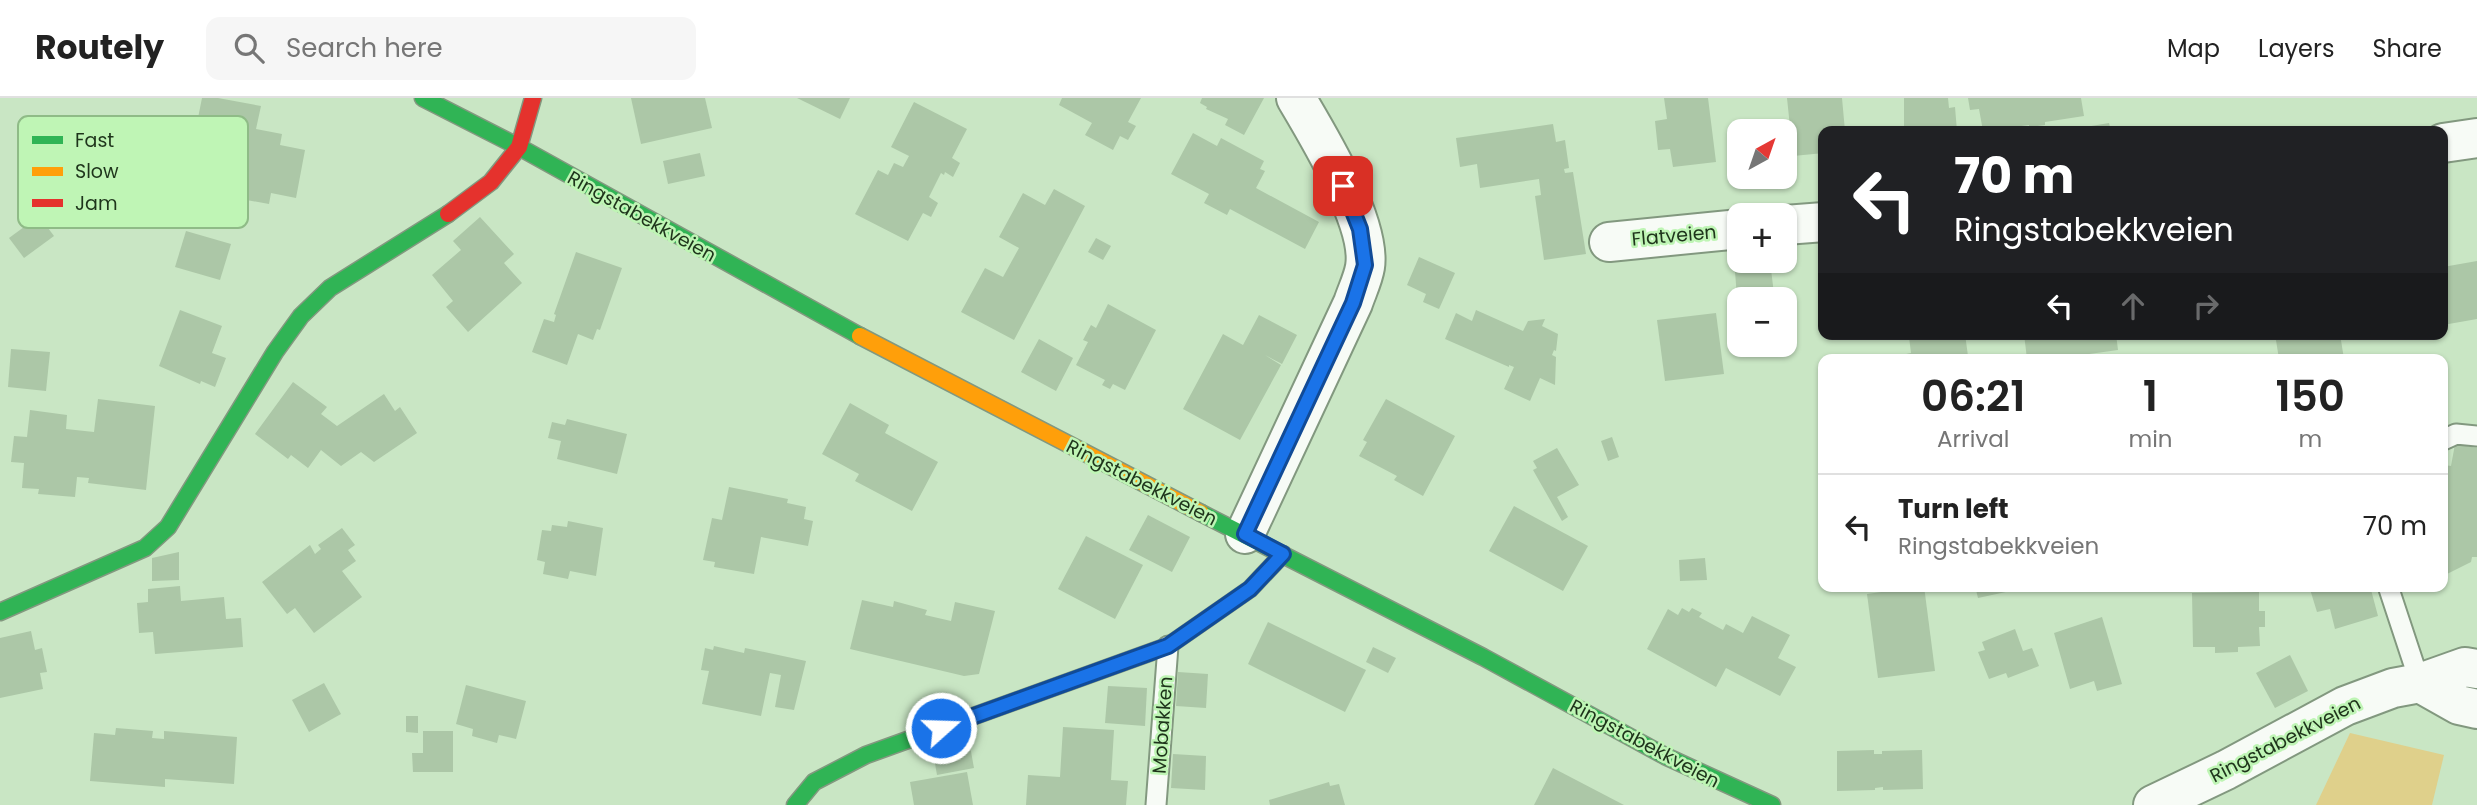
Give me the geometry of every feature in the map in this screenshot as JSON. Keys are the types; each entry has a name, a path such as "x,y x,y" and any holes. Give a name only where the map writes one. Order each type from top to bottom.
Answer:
{"street":[{"name":"Ringstabekkveien","path":"423,98 519,147 859,336 1084,454 1483,657 1665,756 1772,805"},
{"path":"0,612 145,548 167,527 275,352 301,316 331,288 465,203 491,182 519,147 533,98"},
{"path":"1245,534 1353,303 1365,265 1360,229 1334,164 1296,98"},
{"path":"2448,142 2477,138"},
{"path":"1797,224 1818,222"},
{"name":"Flatveien","path":"1609,242 1727,230"},
{"name":"Mobakken","path":"794,805 814,782 866,755 1168,646 1250,589 1283,554"},
{"name":"Ringstabekkveien","path":"2153,805 2226,770 2345,706 2393,688 2420,683 2465,667 2477,669"},
{"path":"2420,683 2459,705 2477,709"}],"lane":[{"path":"2448,438 2456,434 2477,436"},
{"path":"2390,592 2420,683"},
{"name":"Mobakken","path":"1156,805 1168,646"}],"shaded area":[{"path":"2350,733 2444,755 2432,805 2316,805"}],"building":[{"path":"202,98 218,98 261,106 256,129 282,134 280,145 305,150 296,198 271,193 269,204 248,200 248,116 198,116"},
{"path":"631,98 705,98 712,128 641,144"},
{"path":"797,98 850,98 840,119"},
{"path":"1062,98 1141,98 1128,122 1136,126 1128,140 1120,136 1113,150 1085,135 1092,123 1059,105"},
{"path":"1202,98 1264,98 1244,135 1225,125 1228,119 1206,109 1207,107 1200,103"},
{"path":"1664,98 1708,98 1716,162 1673,167 1670,149 1658,150 1655,121 1667,119"},
{"path":"1787,98 1842,98 1845,126 1818,126 1818,154 1797,156 1797,119 1789,119"},
{"path":"1904,98 1948,98 1949,108 1955,107 1957,126 1904,126"},
{"path":"1968,98 2081,98 2084,116 2045,122 2045,125 2037,126 1982,126 1979,109 1970,110"},
{"path":"914,102 967,129 952,158 960,163 953,177 945,172 944,175 941,173 929,197 938,203 931,217 923,213 908,241 855,214 878,170 888,175 894,163 903,167 909,156 891,147"},
{"path":"1553,124 1556,142 1565,140 1569,168 1564,169 1565,173 1573,172 1586,254 1544,260 1535,196 1541,195 1539,179 1480,188 1477,164 1460,167 1456,138"},
{"path":"1193,133 1217,146 1221,138 1264,161 1260,169 1265,171 1256,188 1319,222 1305,249 1230,209 1227,215 1204,203 1209,194 1171,174"},
{"path":"700,153 705,176 668,184 663,161"},
{"path":"1054,189 1085,206 1014,340 961,312 985,268 1003,277 1019,248 999,237 1023,193 1045,205"},
{"path":"480,217 514,254 504,263 522,283 468,332 446,307 453,301 432,275 461,250 453,241"},
{"path":"23,228 48,228 54,236 24,258 9,238"},
{"path":"186,231 231,244 220,280 175,267"},
{"path":"1096,238 1111,246 1103,260 1088,252"},
{"path":"576,252 622,268 600,330 597,329 593,340 578,334 567,365 532,352 544,319 554,322 554,314"},
{"path":"1419,257 1455,273 1439,309 1423,302 1426,294 1407,285"},
{"path":"2477,261 2477,319 2448,324 2448,266"},
{"path":"1735,273 1771,273 1773,287 1736,287"},
{"path":"1108,304 1156,330 1125,390 1113,384 1110,389 1102,385 1105,380 1076,365 1088,342 1083,340 1091,325 1096,328"},
{"path":"180,310 222,326 212,353 226,358 215,387 201,381 200,384 159,366"},
{"path":"1476,310 1523,331 1528,321 1545,319 1542,326 1558,334 1556,351 1554,350 1552,355 1556,357 1555,385 1540,378 1530,401 1504,389 1514,367 1445,339 1456,313 1472,321"},
{"path":"1716,313 1724,374 1665,381 1657,320"},
{"path":"1259,315 1297,335 1282,364 1265,355 1281,365 1240,440 1183,409 1223,334 1243,345"},
{"path":"1039,339 1073,358 1056,391 1021,372"},
{"path":"1909,340 1966,340 1968,354 1906,354 1911,353"},
{"path":"2025,340 2117,340 2118,350 2089,354 2026,354"},
{"path":"2276,340 2341,340 2343,354 2278,354"},
{"path":"11,349 50,352 46,391 8,387"},
{"path":"293,382 327,407 321,414 337,426 384,394 395,411 400,407 417,433 374,462 361,452 341,466 321,450 308,468 291,455 288,459 255,434"},
{"path":"98,399 155,406 146,490 88,483 89,478 77,477 75,497 38,494 39,489 22,488 24,463 11,462 14,436 27,437 30,410 67,415 66,429 94,432"},
{"path":"1386,399 1455,436 1423,496 1394,480 1397,476 1359,456 1367,442 1363,440"},
{"path":"850,403 889,425 885,433 938,462 912,511 855,481 859,474 822,454"},
{"path":"567,419 627,434 617,474 557,459 561,441 548,438 552,422 565,425"},
{"path":"1612,437 1619,457 1608,461 1601,441"},
{"path":"2455,444 2477,448 2477,557 2472,557 2471,562 2448,574 2448,466 2451,466"},
{"path":"1557,448 1579,485 1557,497 1568,517 1562,521 1533,470 1537,468 1533,461"},
{"path":"729,487 788,499 787,503 806,507 804,519 813,521 808,546 761,537 754,574 714,567 715,562 703,560 712,518 722,520"},
{"path":"1514,506 1588,546 1563,591 1489,551"},
{"path":"1148,515 1190,537 1172,572 1129,550"},
{"path":"568,521 603,528 596,576 570,571 568,579 543,574 545,562 537,560 542,530 551,531 552,525 567,527"},
{"path":"342,528 355,545 348,550 356,561 342,571 362,597 314,633 295,608 287,614 262,582 310,545 315,554 321,549 318,545"},
{"path":"1086,536 1143,565 1115,619 1058,589"},
{"path":"179,552 179,580 152,581 152,558"},
{"path":"1705,558 1707,580 1680,581 1679,560"},
{"path":"180,586 181,601 224,597 226,619 241,618 243,647 155,654 153,632 139,633 137,603 148,602 148,589"},
{"path":"1925,592 1935,671 1878,678 1867,594"},
{"path":"1976,592 2006,592 1978,598"},
{"path":"2259,592 2259,611 2265,611 2265,627 2259,627 2260,646 2238,647 2238,652 2215,653 2215,647 2193,647 2192,593"},
{"path":"2311,592 2372,592 2378,616 2335,629 2330,609 2317,612"},
{"path":"862,600 893,607 894,601 927,610 925,615 951,621 955,602 995,611 979,674 964,676 850,649"},
{"path":"1682,608 1689,612 1692,608 1702,613 1699,617 1723,630 1726,624 1743,633 1752,616 1790,635 1778,658 1796,667 1780,696 1726,668 1716,687 1647,649 1668,609 1678,615"},
{"path":"2102,617 2122,684 2097,691 2094,681 2070,689 2054,633"},
{"path":"1268,622 1366,670 1345,712 1248,664"},
{"path":"2015,629 2023,651 2032,648 2039,666 2008,678 2006,673 1989,679 1978,652 1985,650 1982,642"},
{"path":"31,631 35,650 42,648 47,672 40,673 43,689 0,698 0,638"},
{"path":"714,646 744,653 745,648 806,661 794,710 775,707 781,675 770,673 761,716 702,704 709,671 701,670 705,648 713,650"},
{"path":"1373,647 1396,658 1388,673 1366,662"},
{"path":"2290,655 2308,691 2275,708 2256,673"},
{"path":"1178,672 1208,674 1206,708 1176,706"},
{"path":"324,683 341,714 309,732 292,700"},
{"path":"466,685 526,701 516,739 499,735 497,743 472,736 473,729 456,724"},
{"path":"1108,686 1147,688 1145,726 1105,723"},
{"path":"406,716 418,716 418,733 406,732"},
{"path":"1063,727 1114,730 1111,780 1128,781 1126,805 1026,805 1028,775 1060,777"},
{"path":"116,728 153,731 152,738 164,739 164,731 237,737 234,784 165,779 165,787 90,781 94,733 115,735"},
{"path":"423,731 453,731 453,772 413,772 412,753 423,753"},
{"path":"968,735 974,768 937,775 931,741"},
{"path":"1874,750 1874,754 1882,754 1882,751 1922,750 1923,789 1883,790 1883,787 1875,790 1837,791 1837,751"},
{"path":"1173,754 1206,756 1205,790 1171,788"},
{"path":"1553,768 1624,805 1534,805"},
{"path":"967,772 973,805 914,805 910,782"},
{"path":"1329,782 1330,786 1339,784 1345,805 1270,805 1269,800"}],"traffic: fast":[{"path":"423,98 519,147 860,336"},
{"path":"0,612 145,548 168,527 275,352 301,316 330,288 448,214"},
{"path":"1201,513 1483,657 1665,756 1772,805"},
{"path":"795,805 814,782 866,755 1168,646 1250,589 1283,554"}],"traffic: slow":[{"path":"860,336 1201,513"}],"traffic: jam":[{"path":"448,214 491,182 519,147 533,98"}],"route":[{"path":"941,728 1168,646 1250,589 1283,554 1245,534 1353,303 1365,265 1360,229 1343,186"}]}
